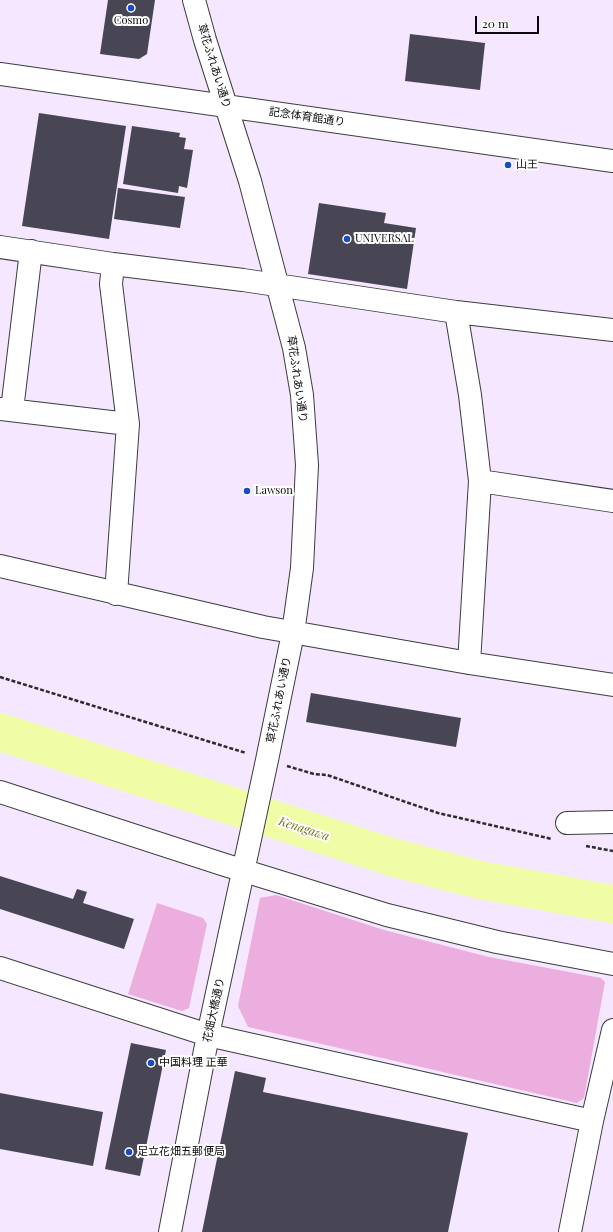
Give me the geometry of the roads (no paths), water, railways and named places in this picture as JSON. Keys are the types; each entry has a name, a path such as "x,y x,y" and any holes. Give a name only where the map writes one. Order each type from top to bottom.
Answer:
{"street":[{"name":"草花ふれあい通り","path":"194,0 205,40 250,181 279,286 302,395 307,465 302,568 293,632 245,865"},
{"name":"記念体育館通り","path":"0,74 613,161"},
{"path":"0,247 456,312 613,330"},
{"path":"31,251 6,410 128,424"},
{"path":"113,264 111,284 128,424 116,594"},
{"path":"456,312 470,395 480,481 469,663"},
{"path":"480,481 613,500"},
{"path":"0,566 116,594 293,632 469,663 613,685"},
{"path":"0,792 245,865 388,915 497,942 613,964"},
{"path":"567,823 613,822"},
{"name":"花畑大橋通り","path":"170,1232 208,1034 245,865"},
{"path":"0,968 208,1034 592,1121"},
{"path":"570,1232 592,1121 613,1030"}],"waterway":[{"name":"Kenagawa","path":"0,732 395,858 480,880 613,904"}],"place":[{"name":"Cosmo","path":"131,8"},
{"name":"山王","path":"508,165"},
{"name":"UNIVERSAL","path":"347,239"},
{"name":"Lawson","path":"247,491"},
{"name":"中国料理 正華","path":"151,1063"},
{"name":"足立花畑五郵便局","path":"129,1152"}]}
